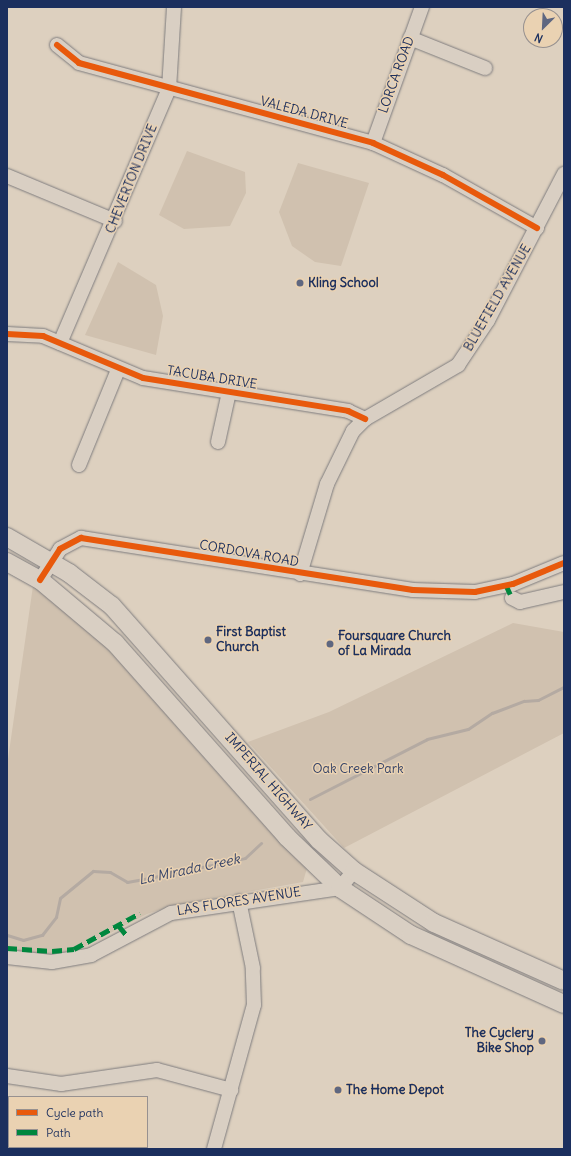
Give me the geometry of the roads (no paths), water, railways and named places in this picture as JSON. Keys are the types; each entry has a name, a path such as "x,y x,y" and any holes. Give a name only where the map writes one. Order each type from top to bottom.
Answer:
{"main road":[{"name":"IMPERIAL HIGHWAY","path":"7,537 51,562 90,589 125,619 309,829 354,871 434,923 564,980"},
{"name":"IMPERIAL HIGHWAY","path":"7,562 40,580 115,643 287,837 340,888 411,935 564,1004"}],"street":[{"name":"CHEVERTON DRIVE","path":"60,343 115,221 169,89 174,7"},
{"name":"LORCA ROAD","path":"373,143 422,7"},
{"path":"410,38 485,68"},
{"name":"VALEDA DRIVE","path":"57,45 78,63 169,89 373,143 443,175 537,228"},
{"name":"BLUEFIELD AVENUE","path":"300,574 339,454 365,419 458,365 488,320 564,174"},
{"path":"7,176 115,221"},
{"name":"TACUBA DRIVE","path":"7,334 43,336 118,370 143,378 348,411 365,419"},
{"path":"79,465 118,370"},
{"path":"218,442 229,392"},
{"name":"CORDOVA ROAD","path":"40,580 51,562 68,542 81,538 300,574 413,590 476,592 519,582 564,563"},
{"path":"512,598 520,602 564,592"},
{"path":"340,888 354,871"},
{"name":"LAS FLORES AVENUE","path":"7,957 52,962 91,955 171,913 340,888"},
{"path":"214,1149 254,1005 253,968 239,902"},
{"path":"7,1076 62,1084 157,1070 231,1090"}],"waterway":[{"name":"La Mirada Creek","path":"310,799 427,739 468,729 492,713 524,701 538,700 564,687"},
{"name":"La Mirada Creek","path":"7,935 23,940 42,935 56,917 60,898 93,871 110,872 127,882 245,858 261,843"}],"place":[{"name":"Kling School","path":"300,283"},
{"name":"First Baptist Church","path":"208,640"},
{"name":"Foursquare Church of La Mirada","path":"330,644"},
{"name":"The Cyclery Bike Shop","path":"542,1041"},
{"name":"The Home Depot","path":"338,1090"}],"park label":[{"name":"Oak Creek Park","path":"358,769"}]}
